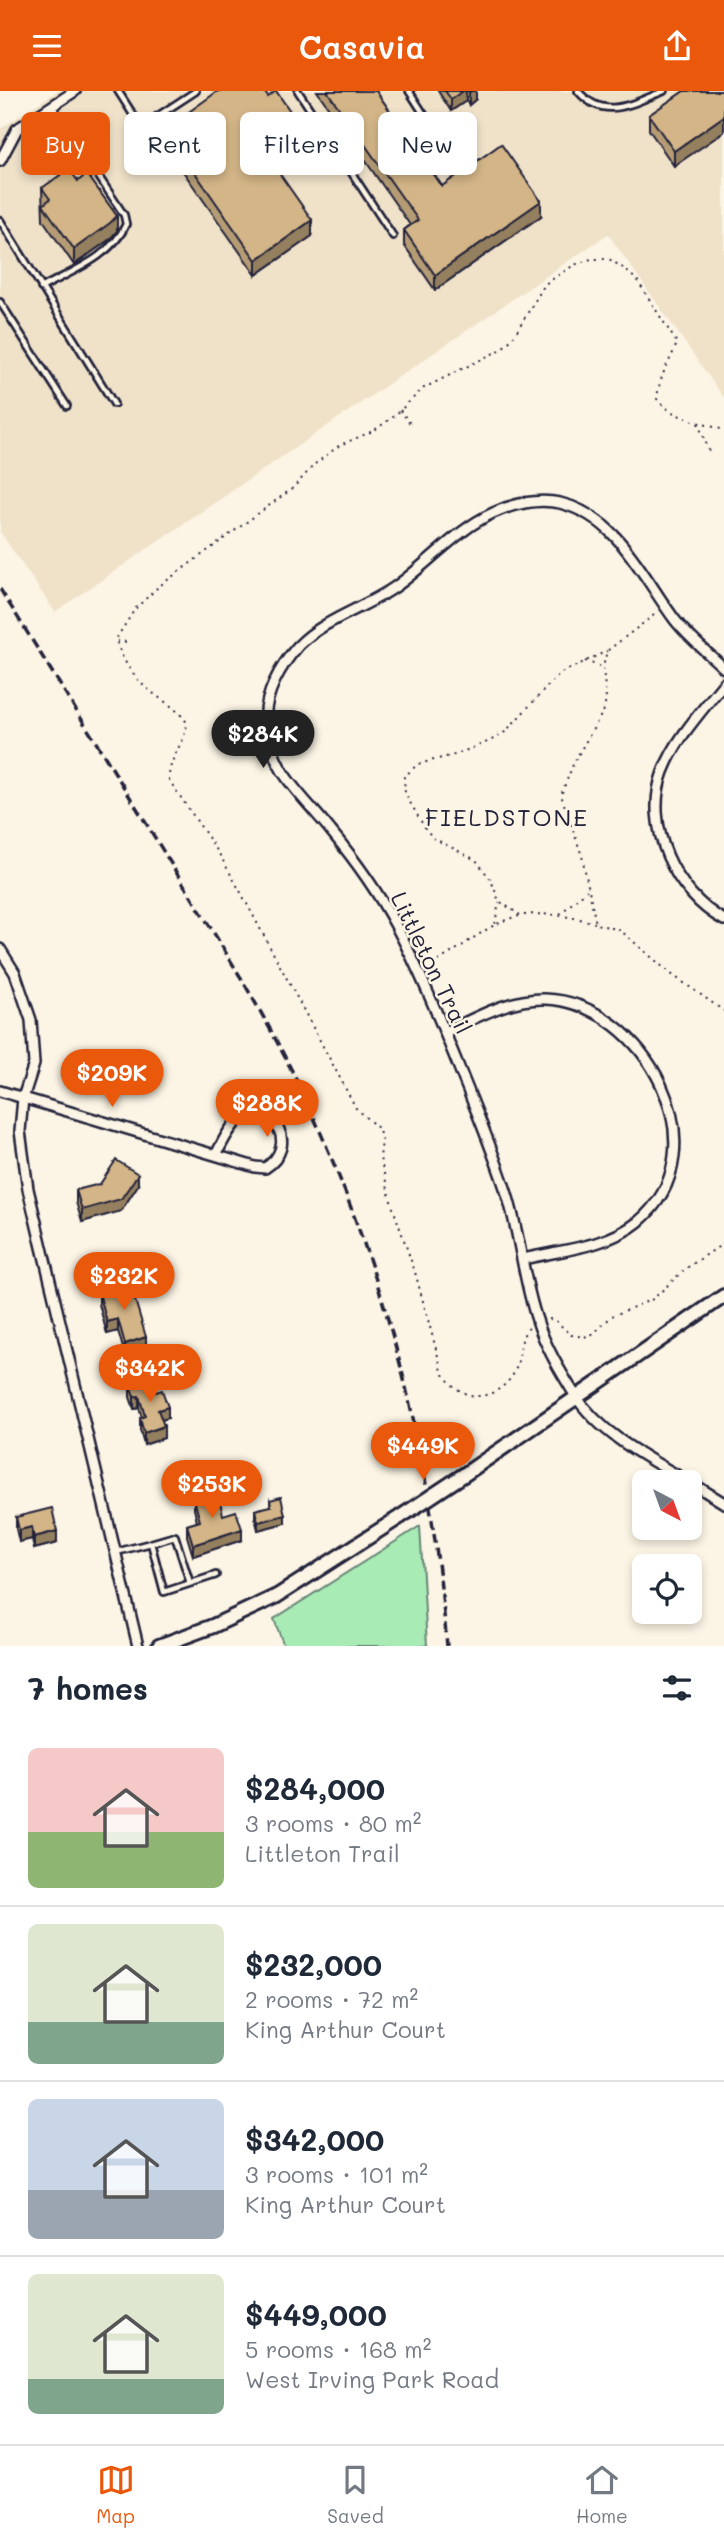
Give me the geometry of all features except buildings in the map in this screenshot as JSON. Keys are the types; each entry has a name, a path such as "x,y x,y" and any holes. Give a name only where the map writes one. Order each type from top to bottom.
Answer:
{"main road":[{"path":"159,1646 213,1626 276,1596 465,1474 724,1296"}],"street":[{"path":"0,161 18,129 75,91"},
{"name":"Littleton Trail","path":"669,1470 631,1448 590,1414 548,1347 537,1323 527,1288 508,1198 491,1147 419,971 373,888 328,826 286,780 271,746 266,711 276,678 288,657 302,642 321,628 394,588 477,522 507,507 542,502 558,503 577,510 600,522 617,537 680,626 724,668"},
{"path":"724,683 673,752 662,774 658,807 663,839 677,875 703,905 724,920"},
{"path":"0,949 15,973 31,1020 34,1064 23,1098 20,1131 28,1189 138,1646"},
{"path":"444,1032 516,1002 547,999 565,1002 607,1019 625,1032 652,1067 669,1103 676,1134 675,1158 657,1200 640,1221 603,1241 523,1259"},
{"path":"0,1091 216,1155 265,1168 277,1161 283,1147 282,1135 268,1117 256,1113 242,1116 226,1136 216,1155"},
{"name":"Littleton Trail","path":"702,1490 724,1503"}],"lane":[{"path":"118,91 141,127 196,91"},
{"path":"298,91 393,236"},
{"path":"409,91 423,112"},
{"path":"578,91 586,101 617,109 664,91"},
{"path":"41,288 102,253 113,244 126,224 124,215 53,106"},
{"path":"0,220 114,404"},
{"path":"0,302 67,406"},
{"path":"115,1552 175,1536 190,1583"},
{"path":"151,1543 164,1592 216,1574"}],"path":[{"path":"530,1327 523,1334 517,1368 500,1389 489,1396 474,1396 459,1391 450,1384 442,1371 415,1272 392,1205 380,1158 382,1140 377,1128 357,1110 218,852 169,780 169,768 186,732 187,723 174,708 143,685 119,650 116,639 135,609 158,587 293,488 315,464 341,445 373,431 424,388 500,350 518,332 545,284 566,269 591,259 609,259 637,280 677,343 664,368 657,399 663,407 724,430"},
{"path":"400,410 412,426"},
{"path":"698,421 709,451"},
{"path":"495,926 499,901 491,880 475,860 433,838 405,794 404,777 418,764 454,755 498,737 518,720 559,674 607,651 654,615"},
{"path":"117,641 130,642"},
{"path":"596,924 582,856 561,795 574,762 604,710 606,699 603,667 607,651"},
{"path":"585,661 603,667"},
{"path":"558,915 587,889"},
{"path":"499,901 520,915"},
{"path":"432,964 448,957 495,926 520,915 558,915 620,930 671,974 724,1011"},
{"path":"544,1320 555,1320 571,1335 588,1336 612,1316 653,1299 685,1269 724,1243"}],"shaded area":[{"path":"57,91 724,91 724,398 608,234 55,612 0,532 0,129 21,115 21,175 110,175 110,112 26,112"}],"green space":[{"path":"420,1526 427,1646 284,1646 274,1619"}],"railway":[{"path":"0,589 244,984 292,1070 335,1167 382,1300 417,1435 439,1574 447,1646"}],"district":[{"name":"FIELDSTONE","path":"507,818"}]}
